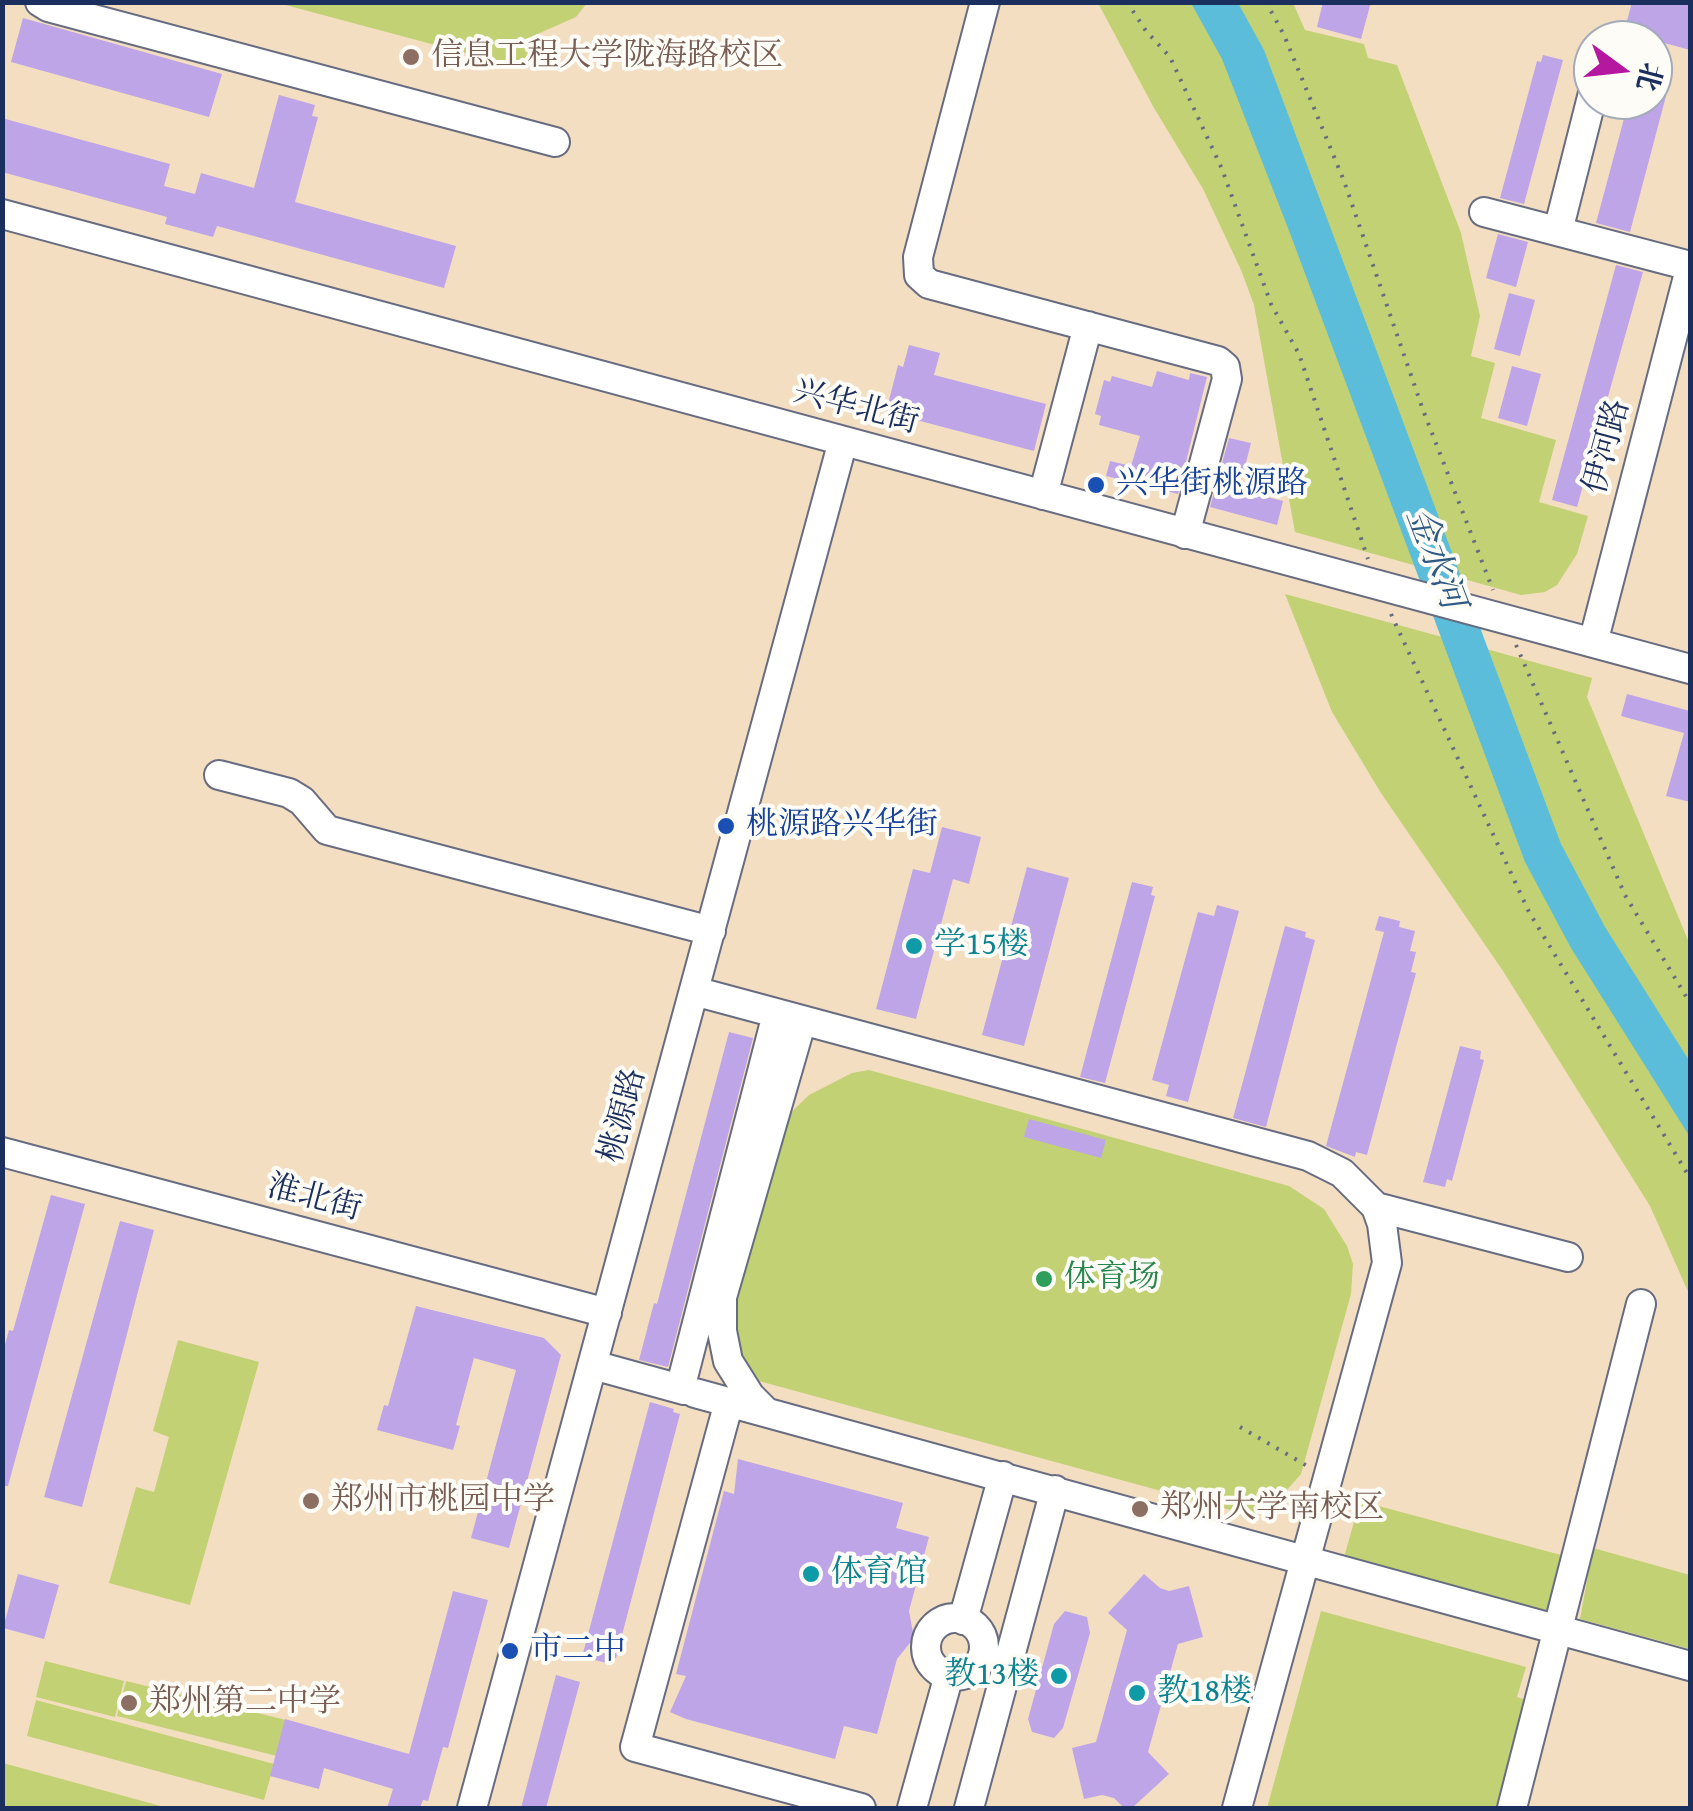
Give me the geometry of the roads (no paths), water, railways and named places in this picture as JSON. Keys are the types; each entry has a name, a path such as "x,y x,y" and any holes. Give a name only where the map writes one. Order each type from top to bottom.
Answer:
{"street":[{"path":"40,2 555,142"},
{"path":"985,2 918,257 919,275 930,284 1218,361 1225,367 1227,379 1185,534"},
{"path":"1558,231 1586,120"},
{"path":"1484,212 1690,268"},
{"name":"兴华北街","path":"2,214 1690,670"},
{"name":"伊河路","path":"1594,644 1690,268"},
{"path":"1043,495 1088,326"},
{"name":"桃源路","path":"472,1808 843,441"},
{"path":"219,775 289,793 302,801 328,830 710,930"},
{"path":"694,992 1308,1156 1342,1173 1376,1207 1568,1257"},
{"path":"686,1391 790,1017"},
{"path":"766,1412 750,1396 728,1361 722,1331 722,1297 790,1017"},
{"name":"淮北街","path":"2,1152 607,1313"},
{"path":"1236,1808 1386,1263 1376,1207"},
{"path":"1512,1808 1641,1304"},
{"path":"593,1364 1690,1666"},
{"path":"728,1402 635,1747 803,1801 862,1808"},
{"path":"964,1620 1002,1476"},
{"path":"969,1808 1055,1490"},
{"path":"944,1620 964,1620 978,1629 983,1656 964,1675 948,1675 933,1665 927,1642 944,1620"},
{"path":"912,1808 948,1675"}],"water":[{"name":"金水河","path":"1191,3 1238,3 1264,50 1561,844 1605,927 1690,1062 1690,1137 1571,948 1525,862 1288,228 1222,59"}],"place":[{"name":"信息工程大学陇海路校区","path":"411,57"},
{"name":"兴华街桃源路","path":"1096,485"},
{"name":"桃源路兴华街","path":"726,826"},
{"name":"学15楼","path":"914,946"},
{"name":"体育场","path":"1044,1279"},
{"name":"郑州市桃园中学","path":"311,1501"},
{"name":"郑州大学南校区","path":"1140,1509"},
{"name":"体育馆","path":"811,1574"},
{"name":"市二中","path":"510,1651"},
{"name":"教13楼","path":"1059,1676"},
{"name":"教18楼","path":"1137,1693"},
{"name":"郑州第二中学","path":"129,1703"}]}
